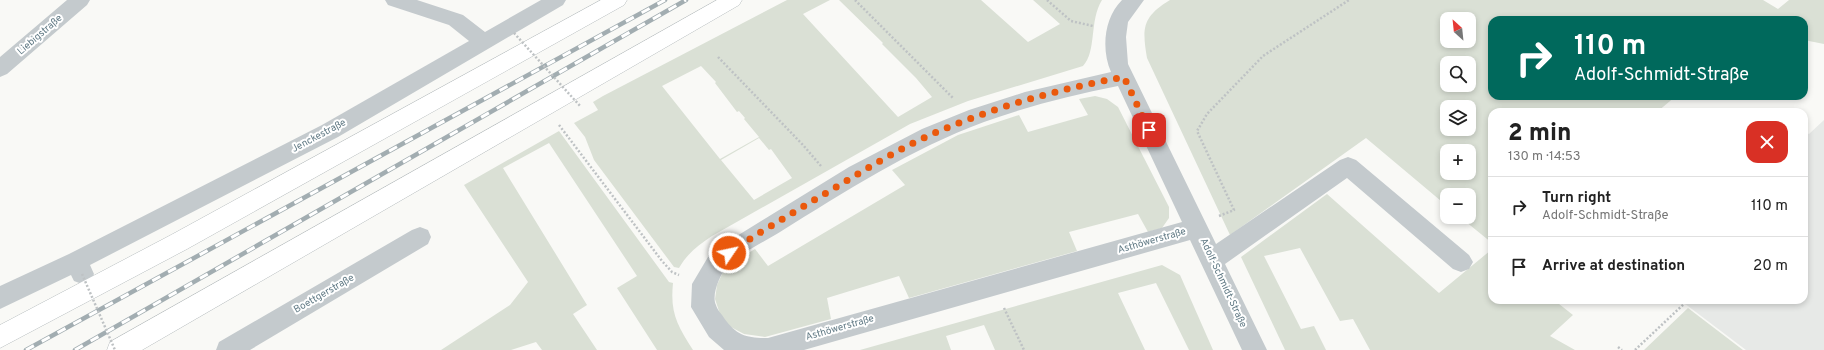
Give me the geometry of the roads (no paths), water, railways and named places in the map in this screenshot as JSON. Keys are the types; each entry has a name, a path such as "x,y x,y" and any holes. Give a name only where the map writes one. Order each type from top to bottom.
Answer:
{"highway":[{"path":"118,350 732,0"},
{"path":"664,38 745,0"},
{"path":"0,337 179,242 612,2"}],"street":[{"name":"Liebigstraße","path":"0,69 80,0"},
{"path":"395,0 456,20 484,42"},
{"name":"Jenckestraße","path":"0,298 80,267 330,131 556,0"},
{"name":"Adolf-Schmidt-Straße","path":"1134,0 1124,9 1115,30 1118,64 1255,350"},
{"name":"Asthöwerstraße","path":"1124,77 1060,91 975,117 930,135 881,160 719,259 704,284 703,307 718,329 730,341 748,349 768,348 1197,228"},
{"path":"1212,260 1348,166 1461,262"},
{"name":"Boettgerstraße","path":"228,350 420,237"}],"railway":[{"path":"26,350 665,0"},
{"path":"75,350 686,0"}]}
